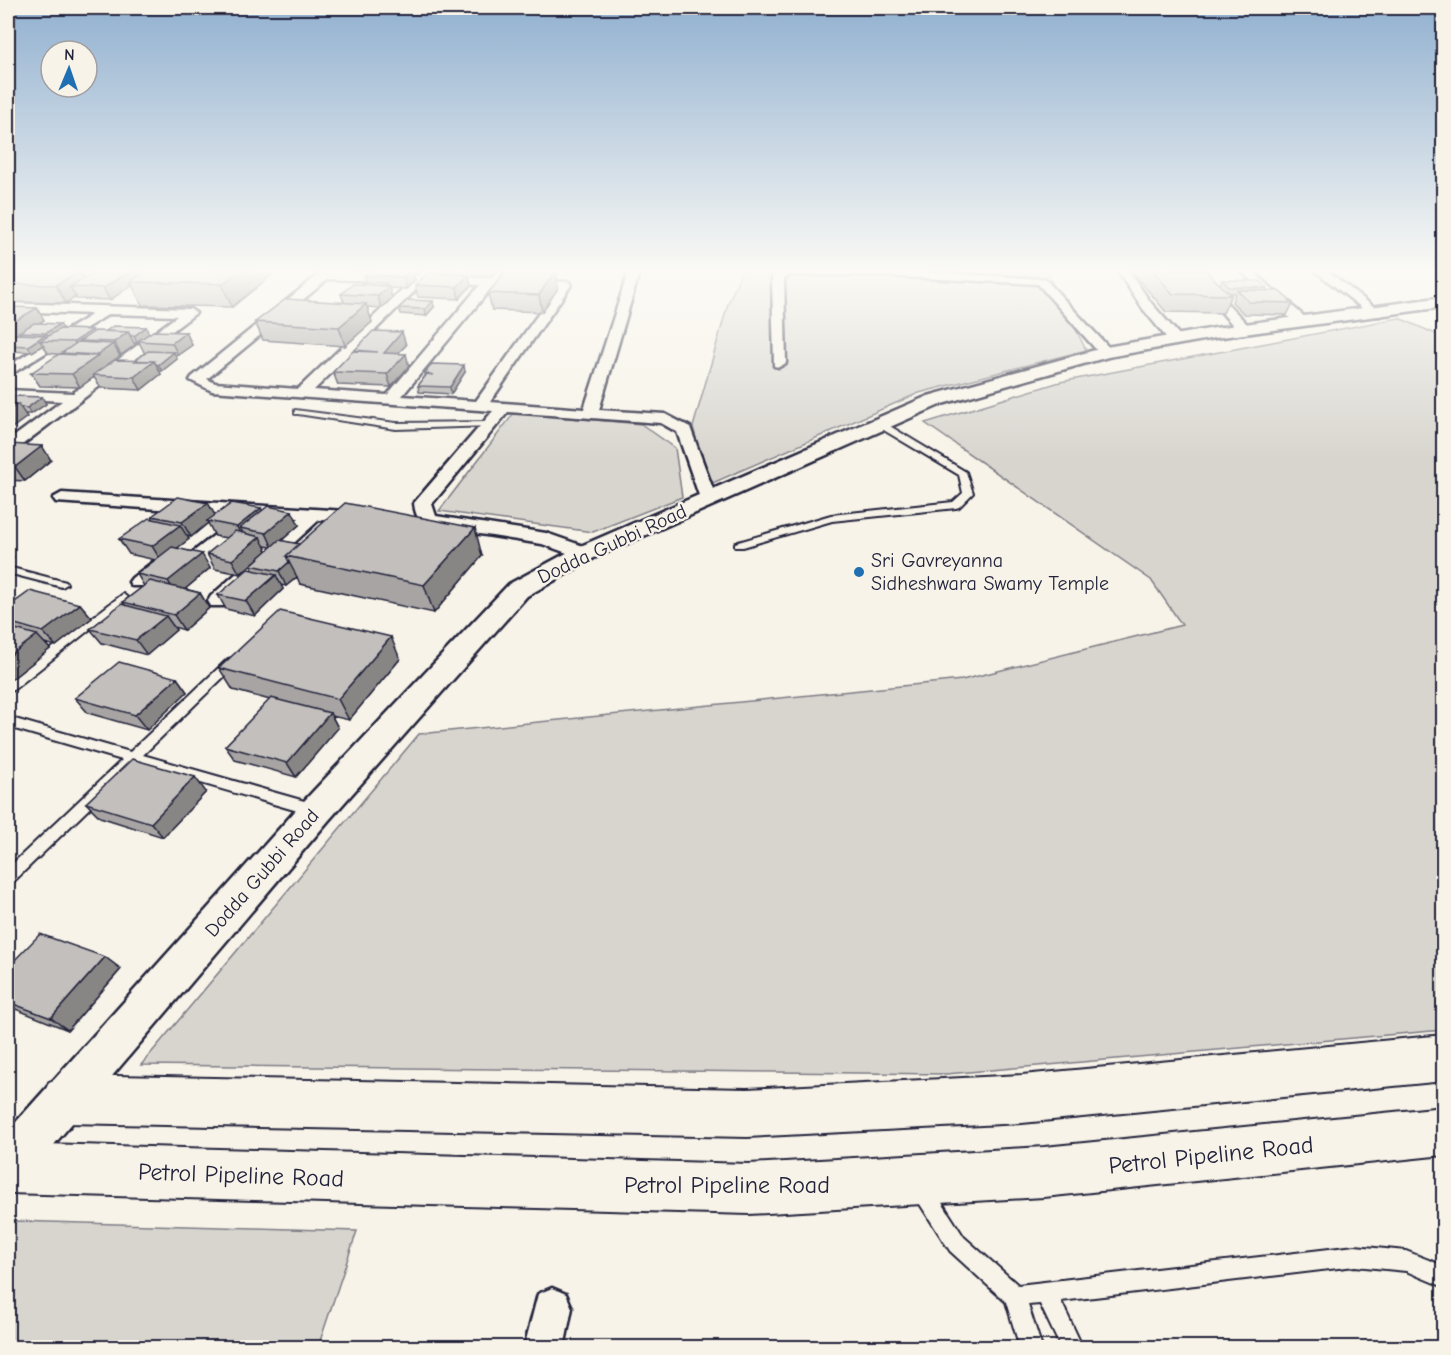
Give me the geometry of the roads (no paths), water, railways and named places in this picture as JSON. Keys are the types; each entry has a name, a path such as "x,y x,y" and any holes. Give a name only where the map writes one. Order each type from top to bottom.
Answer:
{"main road":[{"path":"66,1099 747,1113 1022,1098 1443,1058"},
{"name":"Petrol Pipeline Road","path":"8,1166 749,1189 1044,1172 1443,1131"}],"street":[{"path":"8,372 70,333"},
{"path":"8,448 163,333"},
{"path":"254,333 197,380 212,387 665,419 674,422 684,430 708,500"},
{"path":"301,394 364,333"},
{"path":"391,400 446,333"},
{"path":"480,406 531,333"},
{"path":"590,414 615,333"},
{"path":"779,333 779,363"},
{"path":"1089,333 1106,352"},
{"path":"1170,333 1176,340"},
{"name":"Dodda Gubbi Road","path":"8,1166 317,810 518,590 585,553 935,400 1106,352 1218,333"},
{"path":"8,394 74,397"},
{"path":"430,521 424,512 423,503 505,408"},
{"path":"62,498 384,518"},
{"path":"139,582 232,510"},
{"path":"218,601 315,514"},
{"path":"407,520 430,521 546,539 585,553"},
{"path":"544,1347 552,1308"}],"lane":[{"path":"298,412 396,426 492,424"},
{"path":"739,545 831,518 917,511 957,505 968,493 963,474 880,424"},
{"path":"8,570 62,584"},
{"path":"8,688 123,598"},
{"path":"8,877 244,650"},
{"path":"8,722 317,810"},
{"path":"916,1180 957,1244 1015,1296 1031,1347"},
{"path":"1015,1296 1355,1256 1406,1261 1443,1277"},
{"path":"1046,1293 1072,1347"}],"place":[{"name":"Sri Gavreyanna Sidheshwara Swamy Temple","path":"859,572"}]}
